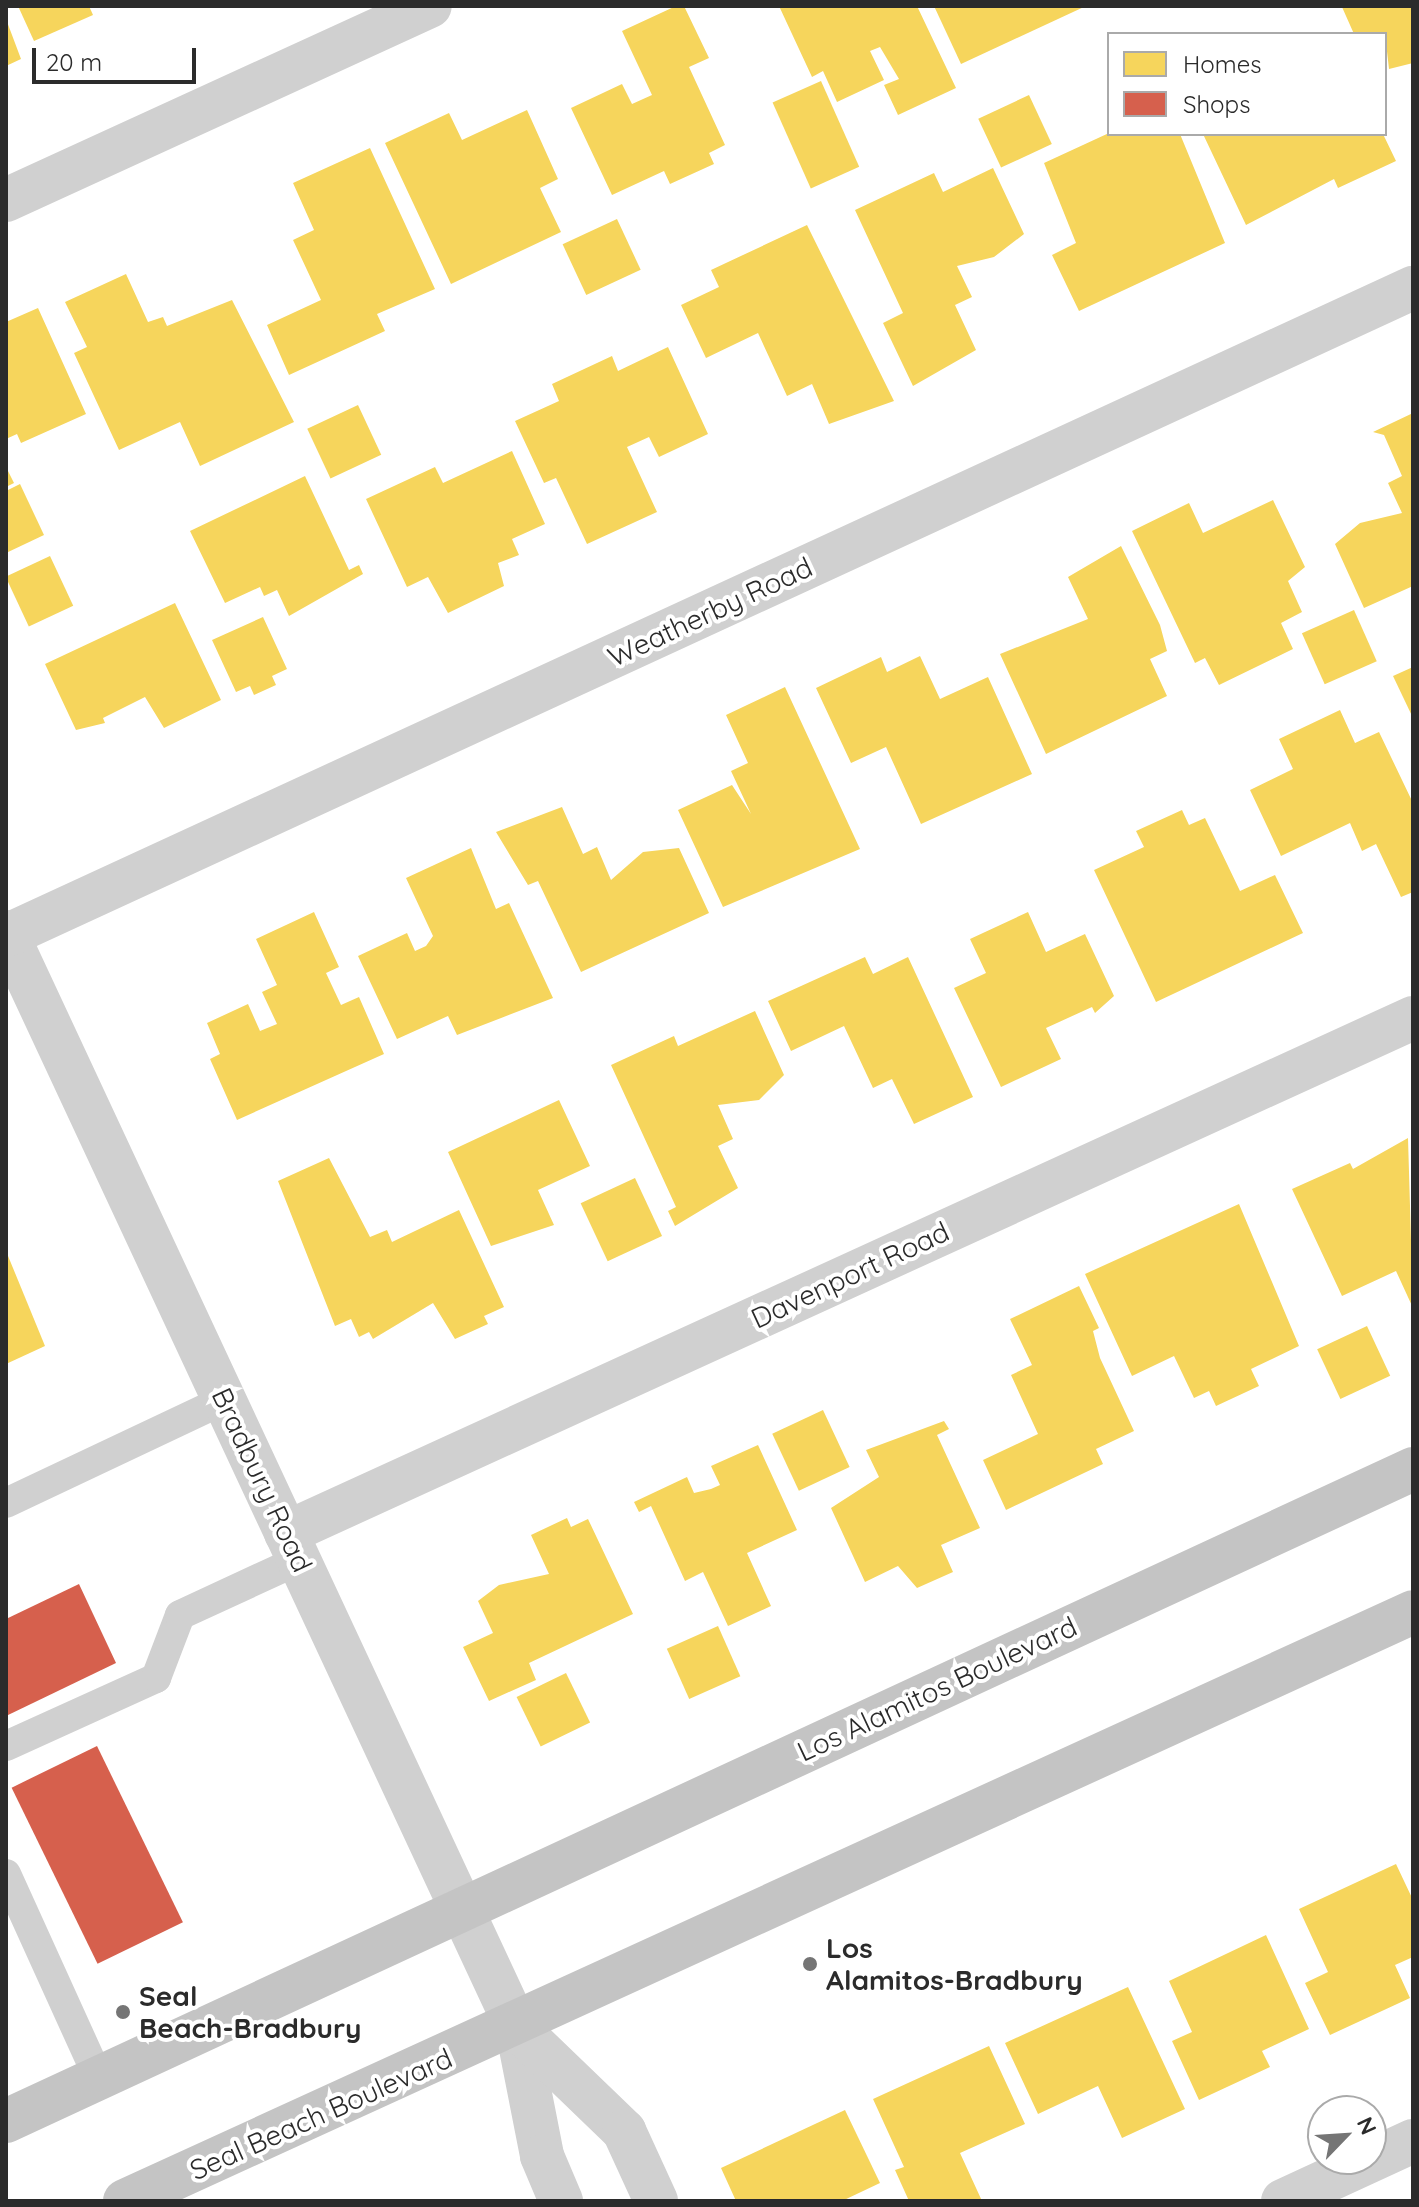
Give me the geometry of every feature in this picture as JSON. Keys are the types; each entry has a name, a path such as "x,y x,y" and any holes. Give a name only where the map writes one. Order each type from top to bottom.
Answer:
{"main road":[{"name":"Los Alamitos Boulevard","path":"462,1910 1413,1469"},
{"path":"517,2028 1413,1612"},
{"path":"6,2121 462,1910"},
{"name":"Seal Beach Boulevard","path":"125,2201 517,2028"}],"street":[{"path":"6,200 430,6"},
{"name":"Weatherby Road","path":"7,934 1413,288"},
{"name":"Bradbury Road","path":"7,934 517,2028 542,2156 561,2201"},
{"name":"Davenport Road","path":"292,1546 1413,1018"},
{"name":"Bradbury Road","path":"517,2028 624,2131 656,2201"},
{"path":"1283,2201 1413,2141"}],"lane":[{"path":"6,1503 224,1400"},
{"path":"6,1746 156,1678 180,1615 292,1546"},
{"path":"6,1874 17,1927 99,2079"}],"building: Homes":[{"path":"18,6 89,6 93,15 34,41"},
{"path":"676,6 684,6 709,58 689,67 725,145 709,153 714,164 670,184 664,171 612,195 571,108 622,84 632,104 652,95 622,31"},
{"path":"779,6 917,6 956,88 898,115 884,85 899,79 880,47 870,51 884,80 837,102 823,71 812,77"},
{"path":"934,6 1086,6 961,64"},
{"path":"1413,6 1413,63 1389,69 1387,32 1353,32 1342,7"},
{"path":"6,19 21,59 6,66"},
{"path":"821,81 859,167 811,188 773,103"},
{"path":"1029,95 1052,144 1001,168 978,119"},
{"path":"527,110 558,179 540,188 561,232 451,284 385,143 449,113 462,140"},
{"path":"1107,134 1181,136 1225,243 1079,311 1052,255 1076,243 1044,163"},
{"path":"1204,136 1384,136 1396,161 1338,188 1334,179 1246,225"},
{"path":"370,148 435,289 377,314 385,331 289,375 267,325 321,300 293,240 314,230 293,183"},
{"path":"993,168 1024,234 994,257 957,266 972,297 955,305 976,350 913,386 883,323 903,313 855,210 934,173 943,192"},
{"path":"617,219 641,270 586,295 563,244"},
{"path":"807,225 894,401 829,424 812,384 787,396 758,333 706,358 681,305 719,287 711,270"},
{"path":"126,274 148,322 163,317 167,326 232,300 294,422 200,466 180,422 119,450 74,353 87,347 65,302"},
{"path":"38,308 86,414 21,443 17,434 6,439 6,322"},
{"path":"668,347 708,434 659,457 649,437 627,447 657,512 587,544 556,478 544,483 515,421 559,401 552,384 612,356 618,371"},
{"path":"358,405 381,455 330,479 307,429"},
{"path":"1413,413 1413,586 1364,608 1335,544 1360,523 1402,513 1388,483 1402,476 1384,435 1373,432"},
{"path":"512,451 545,524 512,539 519,555 498,563 504,586 448,613 428,577 407,587 366,499 435,467 443,483"},
{"path":"6,467 14,483 6,487"},
{"path":"305,476 349,570 359,565 363,574 289,616 277,590 264,596 260,587 225,603 190,531"},
{"path":"20,484 44,535 6,553 6,491"},
{"path":"1273,500 1305,567 1288,581 1302,612 1281,623 1293,649 1219,685 1205,658 1195,663 1132,531 1189,503 1203,533"},
{"path":"1121,546 1160,625 1167,651 1150,659 1167,696 1046,754 1000,654 1088,619 1068,577"},
{"path":"50,556 73,606 29,627 6,577"},
{"path":"175,603 221,700 164,728 145,697 103,718 105,723 76,730 45,664"},
{"path":"1354,610 1377,661 1325,684 1302,633"},
{"path":"263,617 287,669 272,676 276,685 254,695 250,686 236,692 212,640"},
{"path":"920,656 940,699 988,677 1032,774 921,824 886,747 851,763 816,688 881,657 887,672"},
{"path":"1413,667 1413,718 1393,676"},
{"path":"785,687 860,849 723,907 678,810 732,785 751,814 731,771 748,763 726,715"},
{"path":"1340,710 1355,743 1379,732 1413,803 1413,892 1401,897 1376,844 1362,851 1350,823 1281,856 1250,790 1293,769 1279,739"},
{"path":"562,807 583,854 597,847 611,880 643,852 679,848 709,913 581,972 538,881 528,885 496,832"},
{"path":"1182,810 1189,825 1205,818 1240,891 1275,875 1303,933 1156,1002 1094,870 1144,847 1136,831"},
{"path":"471,848 496,909 509,903 553,998 457,1035 448,1016 397,1039 358,956 407,933 415,951 426,946 433,936 406,878"},
{"path":"314,912 339,967 326,973 341,1005 359,997 384,1054 237,1120 210,1059 220,1054 207,1023 248,1004 260,1031 277,1024 262,992 277,985 256,939"},
{"path":"1028,912 1046,952 1085,934 1114,996 1095,1013 1092,1007 1046,1028 1061,1059 1001,1087 954,988 986,973 970,939"},
{"path":"865,957 873,974 908,957 973,1097 914,1124 892,1079 873,1088 844,1026 791,1051 768,1001"},
{"path":"755,1011 784,1075 759,1100 718,1105 733,1139 718,1146 738,1188 675,1226 668,1211 676,1207 611,1065 674,1036 678,1046"},
{"path":"559,1100 590,1166 538,1190 554,1225 491,1246 448,1152"},
{"path":"1408,1138 1413,1308 1396,1271 1342,1296 1292,1189 1350,1163 1353,1169"},
{"path":"329,1158 370,1237 387,1230 392,1242 459,1210 504,1307 484,1316 488,1324 455,1339 433,1303 373,1339 369,1332 359,1337 351,1319 335,1326 278,1181"},
{"path":"635,1178 662,1236 608,1261 581,1203"},
{"path":"1239,1204 1299,1346 1251,1369 1259,1386 1216,1406 1209,1391 1194,1398 1174,1356 1132,1376 1085,1274"},
{"path":"6,1251 45,1346 6,1364"},
{"path":"1079,1286 1099,1328 1093,1331 1100,1358 1134,1431 1096,1449 1103,1464 1006,1510 983,1460 1038,1434 1011,1375 1032,1365 1010,1319"},
{"path":"1367,1326 1390,1376 1340,1399 1317,1349"},
{"path":"823,1410 850,1467 799,1491 772,1434"},
{"path":"944,1421 949,1429 937,1435 980,1528 941,1545 953,1572 917,1588 898,1566 865,1582 831,1508 879,1477 866,1450"},
{"path":"758,1445 797,1530 747,1553 771,1606 728,1626 703,1572 685,1581 651,1506 639,1512 634,1502 687,1477 694,1493 720,1485 711,1466"},
{"path":"567,1518 571,1527 588,1519 633,1614 529,1663 536,1680 489,1701 463,1647 493,1633 478,1601 499,1585 549,1574 531,1535"},
{"path":"718,1626 740,1676 689,1699 667,1649"},
{"path":"566,1673 590,1722 541,1747 517,1697"},
{"path":"1396,1864 1413,1900 1413,1957 1395,1965 1410,1998 1330,2035 1305,1983 1328,1972 1299,1909"},
{"path":"1266,1935 1309,2029 1262,2051 1270,2067 1199,2100 1172,2041 1192,2032 1169,1981"},
{"path":"1128,1987 1185,2109 1122,2138 1098,2086 1038,2114 1005,2043"},
{"path":"989,2046 1025,2124 960,2153 982,2201 909,2201 895,2170 904,2167 873,2099"},
{"path":"845,2110 880,2183 842,2201 736,2201 721,2168"}],"building: Shops":[{"path":"79,1584 116,1663 6,1716 6,1619"},
{"path":"97,1746 183,1922 98,1964 12,1788"}],"place":[{"name":"Los Alamitos-Bradbury","path":"810,1964"},
{"name":"Seal Beach-Bradbury","path":"123,2012"}]}
